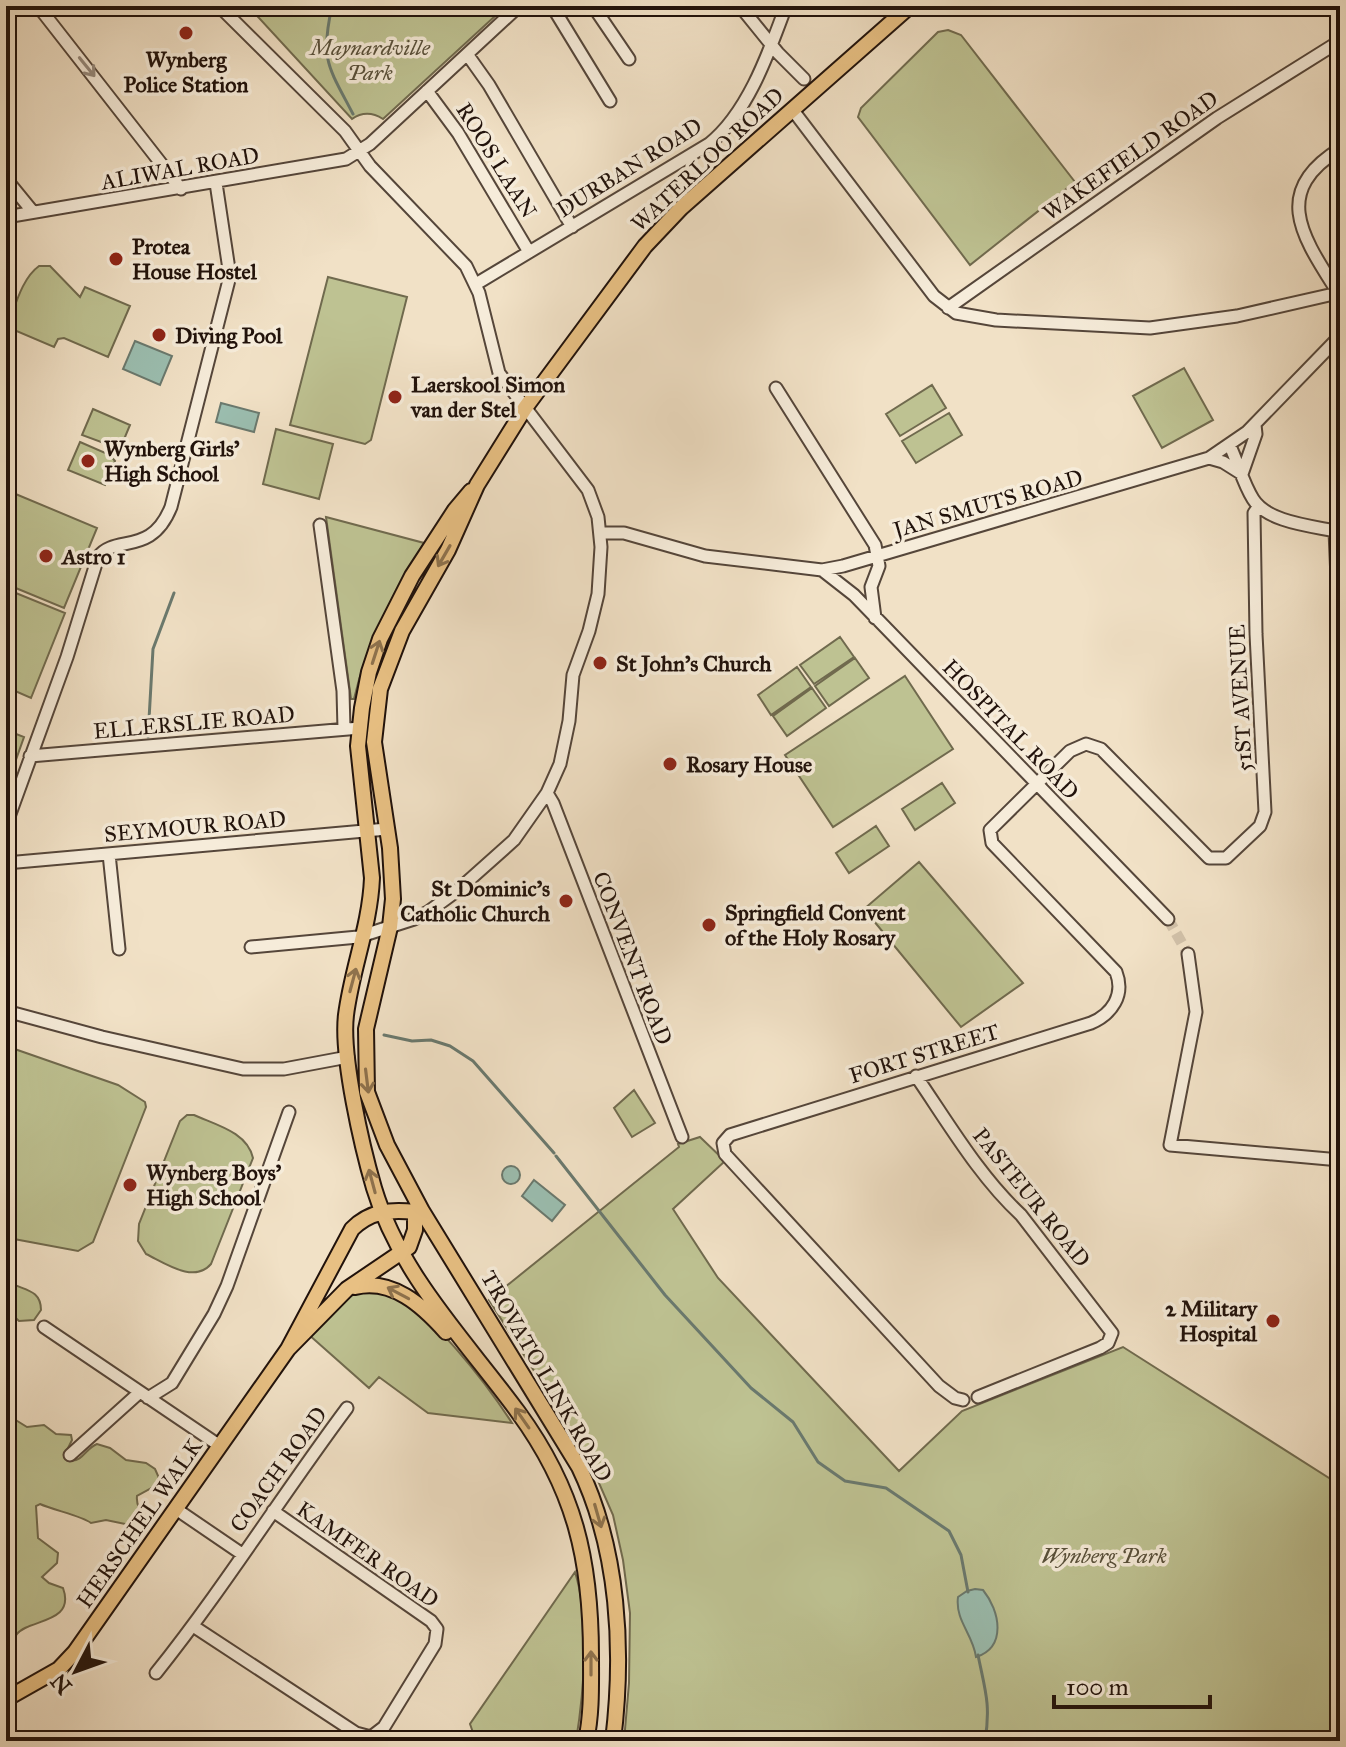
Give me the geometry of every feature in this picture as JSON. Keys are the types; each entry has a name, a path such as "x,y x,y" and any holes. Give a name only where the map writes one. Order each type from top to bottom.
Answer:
{"main road":[{"name":"WATERLOO ROAD","path":"348,1057 346,1019 366,934 372,878 360,766 360,728 369,672 390,618 432,544 477,485 525,408 660,228 910,6"},
{"name":"WATERLOO ROAD","path":"365,1054 369,1015 390,927 393,887 374,742 377,707 384,673 402,631 464,519 477,485"},
{"name":"TROVATO LINK ROAD","path":"365,1054 367,1092 396,1164 579,1467 600,1518 614,1605 617,1695 613,1741"},
{"name":"TROVATO LINK ROAD","path":"348,1057 367,1163 382,1212 402,1253 447,1321 518,1412 557,1476 578,1527 585,1556 591,1610 591,1701 586,1741"},
{"path":"378,1124 381,1150 415,1212 436,1244 453,1260"},
{"path":"382,1212 415,1212"},
{"name":"HERSCHEL WALK","path":"6,1699 53,1673 70,1658 288,1349 345,1238 360,1220 382,1212"},
{"path":"402,1253 413,1238 415,1212"},
{"name":"HERSCHEL WALK","path":"288,1349 347,1289 402,1253"},
{"path":"347,1289 376,1284 398,1291 478,1361"}],"street":[{"path":"38,6 181,189"},
{"path":"219,6 345,131 398,197 459,258 476,284 495,365 588,490 596,507 602,562 589,631 573,675 569,721 560,764 547,793 514,840 428,912 366,934 251,947"},
{"path":"359,151 375,140 519,6"},
{"path":"552,6 610,101"},
{"path":"593,6 629,59"},
{"path":"740,6 778,53 804,79"},
{"name":"DURBAN ROAD","path":"476,284 709,144 722,133 734,119 786,6"},
{"name":"WAKEFIELD ROAD","path":"948,308 1217,118 1340,41"},
{"path":"467,54 489,85 572,227"},
{"name":"ROOS LAAN","path":"427,91 458,133 529,252"},
{"path":"792,109 934,296 961,314 996,320 1150,328 1237,316 1339,294 1298,218 1297,196 1314,168 1340,149"},
{"name":"ALIWAL ROAD","path":"6,217 346,159 359,151"},
{"path":"6,179 33,212"},
{"path":"6,825 9,804 67,657 98,557 107,548 138,542 153,533 164,522 171,507 230,276 216,183"},
{"name":"JAN SMUTS ROAD","path":"600,533 624,533 705,556 822,570 877,556 1209,458 1230,446 1255,425 1339,339"},
{"path":"776,388 875,545 879,566 871,587 875,618"},
{"path":"1242,474 1256,434 1255,425"},
{"path":"1230,446 1259,506 1272,515 1338,531 1340,649"},
{"path":"1209,458 1223,462 1242,474"},
{"name":"51ST AVENUE","path":"1037,784 1075,747 1086,744 1097,746 1211,859 1230,855 1260,826 1265,812 1256,634 1254,513 1259,506"},
{"path":"320,525 343,691 344,729"},
{"name":"HOSPITAL ROAD","path":"822,570 845,586 1168,919"},
{"name":"ELLERSLIE ROAD","path":"30,756 360,728"},
{"name":"FORT STREET","path":"963,1400 939,1386 725,1154 723,1143 730,1135 1091,1023 1110,1010 1119,995 1120,982 1113,967 990,839 992,827 1037,784"},
{"name":"CONVENT ROAD","path":"547,793 682,1137"},
{"name":"SEYMOUR ROAD","path":"6,863 387,829"},
{"path":"109,854 119,949"},
{"path":"1188,954 1196,1012 1170,1145 1340,1160"},
{"path":"6,1011 180,1057 243,1069 284,1069 348,1057"},
{"name":"PASTEUR ROAD","path":"916,1076 971,1157 1021,1215 1112,1333 1108,1343 978,1397"},
{"path":"70,1455 144,1395 172,1383 214,1314 227,1286 289,1112"},
{"path":"44,1327 220,1446"},
{"name":"COACH ROAD","path":"156,1673 193,1626 347,1408"},
{"name":"COACH ROAD","path":"176,1509 242,1554"},
{"name":"KAMFER ROAD","path":"193,1626 356,1733 371,1737 384,1727 435,1644 437,1629 431,1621 273,1511"}],"green space":[{"name":"Maynardville Park","path":"248,6 506,6 383,119 367,114 352,119"},
{"path":"1217,6 1286,6 1256,15"},
{"path":"948,30 961,35 1075,182 970,265 858,117 861,108 938,32"},
{"path":"39,266 50,266 80,297 85,287 130,306 108,357 64,338 58,339 54,347 7,327 23,286"},
{"path":"328,277 407,297 371,440 365,444 290,425"},
{"path":"1184,368 1213,420 1162,448 1133,396"},
{"path":"932,385 946,408 900,436 886,414"},
{"path":"93,409 130,425 120,449 82,435"},
{"path":"949,413 962,435 916,463 902,441"},
{"path":"276,429 333,444 319,499 263,484"},
{"path":"80,442 110,455 115,461 105,485 68,470"},
{"name":"Astro 1","path":"6,490 97,528 64,608 6,584"},
{"path":"326,517 424,543 374,637 354,699 351,699"},
{"path":"6,589 65,613 31,698 6,687"},
{"path":"840,637 854,657 814,684 800,665"},
{"path":"855,658 869,678 829,706 815,686"},
{"path":"797,667 811,687 771,715 758,695"},
{"path":"905,676 953,749 833,827 785,755"},
{"path":"812,688 826,708 787,736 773,716"},
{"path":"6,730 24,737 6,788"},
{"path":"942,783 955,803 915,830 902,809"},
{"path":"876,826 889,846 849,873 836,853"},
{"path":"919,862 1023,983 961,1027 864,909"},
{"path":"6,1046 118,1085 145,1102 146,1107 93,1242 78,1251 14,1239 6,1234"},
{"path":"634,1090 655,1123 632,1137 614,1108"},
{"path":"187,1115 221,1126 237,1136 250,1149 253,1158 211,1264 196,1272 179,1270 146,1254 138,1241 139,1224 180,1121"},
{"name":"Wynberg Park","path":"700,1137 725,1161 673,1209 718,1278 899,1471 962,1411 1123,1347 1340,1485 1340,1741 624,1741 630,1613 613,1515 585,1451 489,1300 679,1147 678,1144"},
{"path":"6,1280 38,1297 41,1310 34,1320 19,1321 6,1312"},
{"path":"359,1291 384,1292 400,1298 418,1311 455,1347 512,1423 428,1413 379,1377 369,1388 308,1334 342,1302"},
{"path":"6,1414 27,1427 44,1425 56,1434 71,1435 72,1440 65,1454 71,1461 79,1459 97,1444 110,1448 126,1460 146,1463 155,1469 159,1478 155,1486 137,1496 140,1513 130,1525 106,1520 91,1523 40,1504 36,1506 38,1538 58,1553 57,1563 42,1577 63,1588 65,1600 57,1614 17,1634 7,1652 6,1549 13,1549 16,1545 14,1541 6,1541"},
{"path":"575,1572 584,1634 576,1741 476,1741 470,1724"}],"shaded area":[{"path":"135,341 172,356 160,385 123,369"},
{"path":"221,403 259,413 254,432 216,422"},
{"path":"507,1166 515,1166 520,1175 518,1182 507,1184 502,1179 502,1171"},
{"path":"534,1180 565,1205 552,1221 522,1196"},
{"path":"975,1589 983,1590 989,1598 998,1628 993,1645 976,1657 958,1606 958,1597"}],"waterway":[{"path":"332,6 327,39 329,62 353,114"},
{"path":"148,737 153,649 174,593"},
{"path":"384,1035 412,1041 431,1040 450,1046 473,1061 554,1153"},
{"path":"556,1156 665,1295 751,1388 793,1422 818,1462 845,1481 886,1488 949,1531 961,1555 968,1592"},
{"path":"978,1655 987,1707 985,1741"}],"tunnel":[{"path":"1168,919 1188,954"}],"place":[{"name":"Wynberg Police Station","path":"186,33"},
{"name":"Protea House Hostel","path":"116,259"},
{"name":"Diving Pool","path":"159,335"},
{"name":"Laerskool Simon van der Stel","path":"395,397"},
{"name":"Wynberg Girls' High School","path":"88,461"},
{"name":"Astro 1","path":"46,556"},
{"name":"St John's Church","path":"600,663"},
{"name":"Rosary House","path":"670,764"},
{"name":"St Dominic's Catholic Church","path":"566,901"},
{"name":"Springfield Convent of the Holy Rosary","path":"709,925"},
{"name":"Wynberg Boys' High School","path":"130,1185"},
{"name":"2 Military Hospital","path":"1273,1321"}]}
